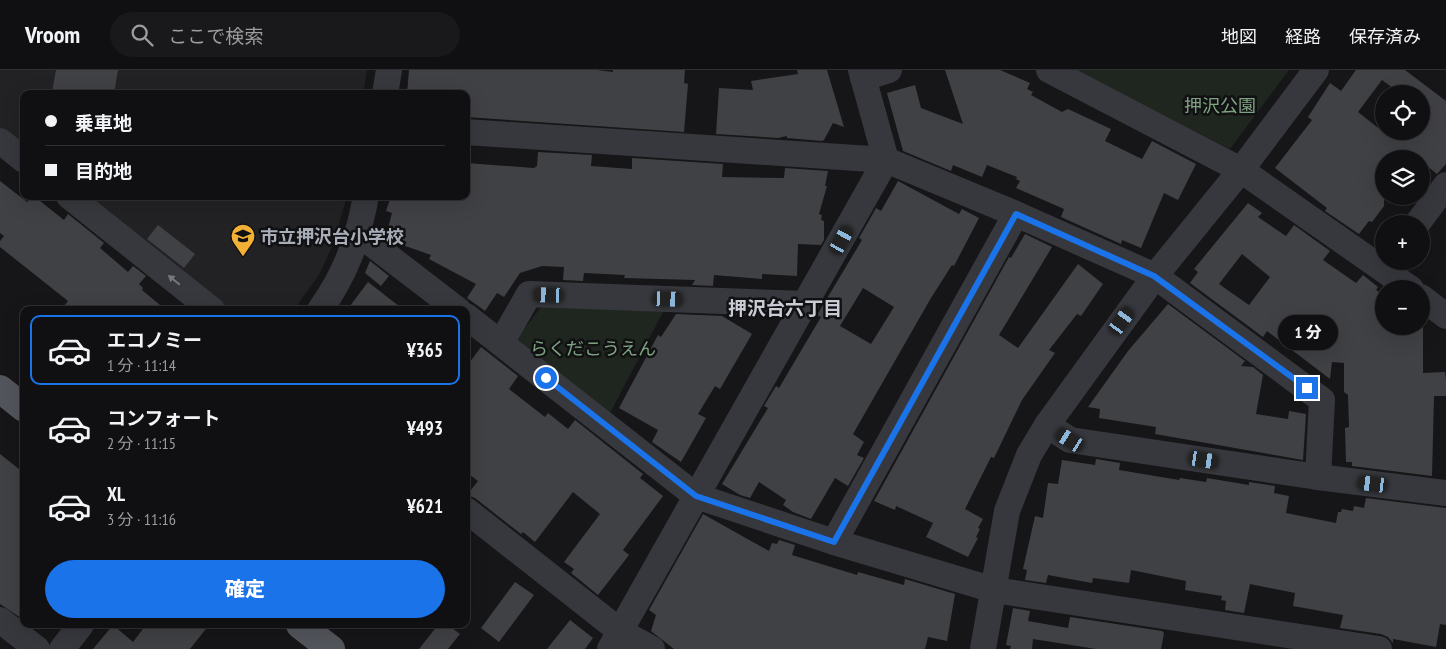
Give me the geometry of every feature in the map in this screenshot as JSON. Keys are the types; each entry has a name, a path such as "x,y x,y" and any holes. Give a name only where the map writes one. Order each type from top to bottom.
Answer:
{"main road":[{"path":"0,389 20,405"},
{"path":"304,628 332,649"}],"street":[{"path":"386,90 389,70"},
{"path":"616,640 886,160 862,74 889,70"},
{"path":"1049,70 1241,170 1375,258"},
{"path":"983,649 1007,511 1029,455 1047,425 1154,276 1241,170 1316,70"},
{"path":"470,132 886,160 1016,214 1154,276 1322,400 1318,477"},
{"path":"0,141 20,157"},
{"path":"1424,215 1446,185"},
{"path":"74,200 207,306"},
{"path":"322,306 345,269 359,234 365,200"},
{"path":"834,542 1016,214"},
{"path":"359,234 453,306"},
{"path":"1391,270 1402,280"},
{"path":"501,343 529,294 806,304"},
{"path":"1430,304 1446,316"},
{"path":"470,319 696,496 834,542 994,590 1379,649"},
{"path":"1047,425 1070,440 1318,477 1446,493"},
{"path":"470,513 616,640 652,649"},
{"path":"0,620 37,649"},
{"path":"62,649 79,628"}],"shaded area":[{"path":"0,70 367,70 364,90 20,90 20,145 0,129"},
{"name":"市立押沢台小学校","path":"89,200 346,200 334,242 320,273 297,306 220,306"}],"green space":[{"name":"押沢公園","path":"1075,70 1289,70 1230,149"},
{"name":"らくだこうえん","path":"542,306 665,308 608,417 518,346 517,338"}],"building":[{"path":"56,70 118,70 115,90 52,90"},
{"path":"409,70 597,70 613,72 613,70 685,70 684,83 688,84 684,132 470,117 470,90 407,90"},
{"path":"797,70 827,70 844,127 833,123 822,141 787,138 787,136 778,138 716,134 719,88 753,90 751,81 798,74"},
{"path":"945,70 1000,70 1030,83 1027,89 1033,92 1031,95 1062,112 1068,109 1111,129 1105,141 1142,159 1152,141 1196,164 1178,200 1164,193 1141,248 1122,240 1121,244 1061,217 1064,209 1016,188 1020,181 1016,179 1017,177 987,165 982,177 953,165 951,171 903,151 887,93 915,85 921,108 963,124"},
{"path":"1356,70 1405,70 1425,85 1389,85 1382,80 1378,85 1375,85 1375,89 1358,112 1375,125 1375,140 1430,140 1430,89 1446,101 1446,164 1437,174 1430,168 1430,150 1375,150 1375,205 1384,206 1377,215 1375,215 1372,222 1369,221 1359,234 1325,211 1327,208 1275,168 1312,120 1308,117 1330,83 1341,91"},
{"path":"538,152 592,155 591,166 632,169 632,158 723,164 722,177 784,178 785,168 828,171 825,186 827,186 819,214 822,215 821,220 824,221 824,240 821,245 798,244 797,276 762,274 762,279 714,275 713,286 692,285 695,280 624,278 625,275 584,273 583,281 563,280 564,267 542,266 520,273 504,297 497,293 485,311 467,298 476,284 429,259 431,255 394,242 386,236 392,213 386,211 390,200 470,200 470,163 534,168 537,166"},
{"path":"0,181 20,197 20,200 27,202 39,200 64,220 68,214 104,243 100,248 128,272 133,266 146,276 139,284 143,288 142,290 161,306 64,306 68,301 0,247 0,241 4,236 0,233"},
{"path":"898,181 959,214 962,209 979,218 954,266 952,265 931,298 853,434 864,442 857,455 864,458 848,486 835,478 811,519 793,512 783,505 786,500 759,482 750,498 740,495 722,484 768,408 764,406 776,386 779,388 821,317 817,315 862,240 859,238 876,208 881,211","holes":["863,288 894,307 871,344 840,326"]},
{"path":"1248,203 1262,213 1258,217 1286,236 1294,225 1330,251 1323,260 1356,283 1363,275 1375,285 1375,335 1423,335 1423,373 1445,372 1446,396 1434,396 1432,476 1352,466 1352,462 1346,462 1345,428 1349,427 1348,395 1344,392 1344,363 1332,362 1330,379 1267,331 1263,337 1190,283 1198,272 1194,269","holes":["1242,254 1270,277 1249,305 1219,284"]},
{"path":"158,225 195,254 184,268 147,239"},
{"path":"1025,234 1052,247 999,335 1018,348 1078,264 1103,284 1081,316 1077,314 1049,350 1055,353 1022,400 994,458 991,457 965,509 983,519 978,528 980,529 976,537 978,538 968,557 926,537 933,523 896,506 895,510 874,501 1009,257 1011,258"},
{"path":"370,261 389,276 381,286 365,273"},
{"path":"368,282 399,306 350,306"},
{"path":"1168,304 1245,361 1241,366 1253,367 1263,375 1256,414 1288,419 1289,411 1306,414 1303,460 1155,434 1156,427 1099,418 1100,409 1088,407 1128,351"},
{"path":"676,314 722,316 752,334 720,389 715,386 698,414 706,418 681,462 652,442 658,430 619,408 658,335 661,337"},
{"path":"481,347 518,376 509,389 545,417 548,413 568,429 575,420 643,474 640,478 663,496 623,550 629,555 598,595 571,573 574,569 564,562 600,514 573,492 535,542 523,532 521,534 470,496 470,491 478,481 470,475 470,362"},
{"path":"0,454 20,470 20,617 0,604"},
{"path":"1096,459 1120,463 1119,470 1179,480 1180,478 1206,482 1207,478 1249,485 1249,482 1275,486 1274,493 1289,496 1286,513 1336,523 1338,512 1341,512 1342,509 1353,511 1354,506 1364,508 1366,498 1446,508 1446,625 1440,624 1436,647 1393,639 1393,643 1388,637 1381,634 1340,628 1343,615 1293,606 1295,593 1250,584 1244,613 1225,610 1226,601 1221,600 1222,596 1185,590 1186,581 1131,570 1129,583 1093,578 1092,583 1048,575 1046,583 1025,580 1027,570 1023,569 1035,516 1043,518 1048,483 1058,484 1062,460 1095,465"},
{"path":"703,514 769,551 772,543 777,544 779,540 795,545 792,555 857,575 858,572 904,585 905,579 955,594 947,641 928,637 925,649 674,649 651,631 656,615 649,610"},
{"path":"515,582 534,595 499,642 481,628"},
{"path":"1013,608 1030,611 1028,621 1068,628 1070,617 1162,631 1164,633 1161,649 1096,649 1033,639 1032,649 1010,649 1011,646 1006,645"},
{"path":"570,620 593,638 585,649 547,649"},
{"path":"110,628 117,628 133,642 144,628 207,628 190,649 93,649"},
{"path":"436,628 452,628 460,634 448,649 419,649"}],"place":[{"name":"市立押沢台小学校","path":"243,257"}],"district":[{"name":"押沢台六丁目","path":"785,308"}],"route":[{"path":"546,378 696,496 834,542 1016,214 1154,276 1307,388"}]}
